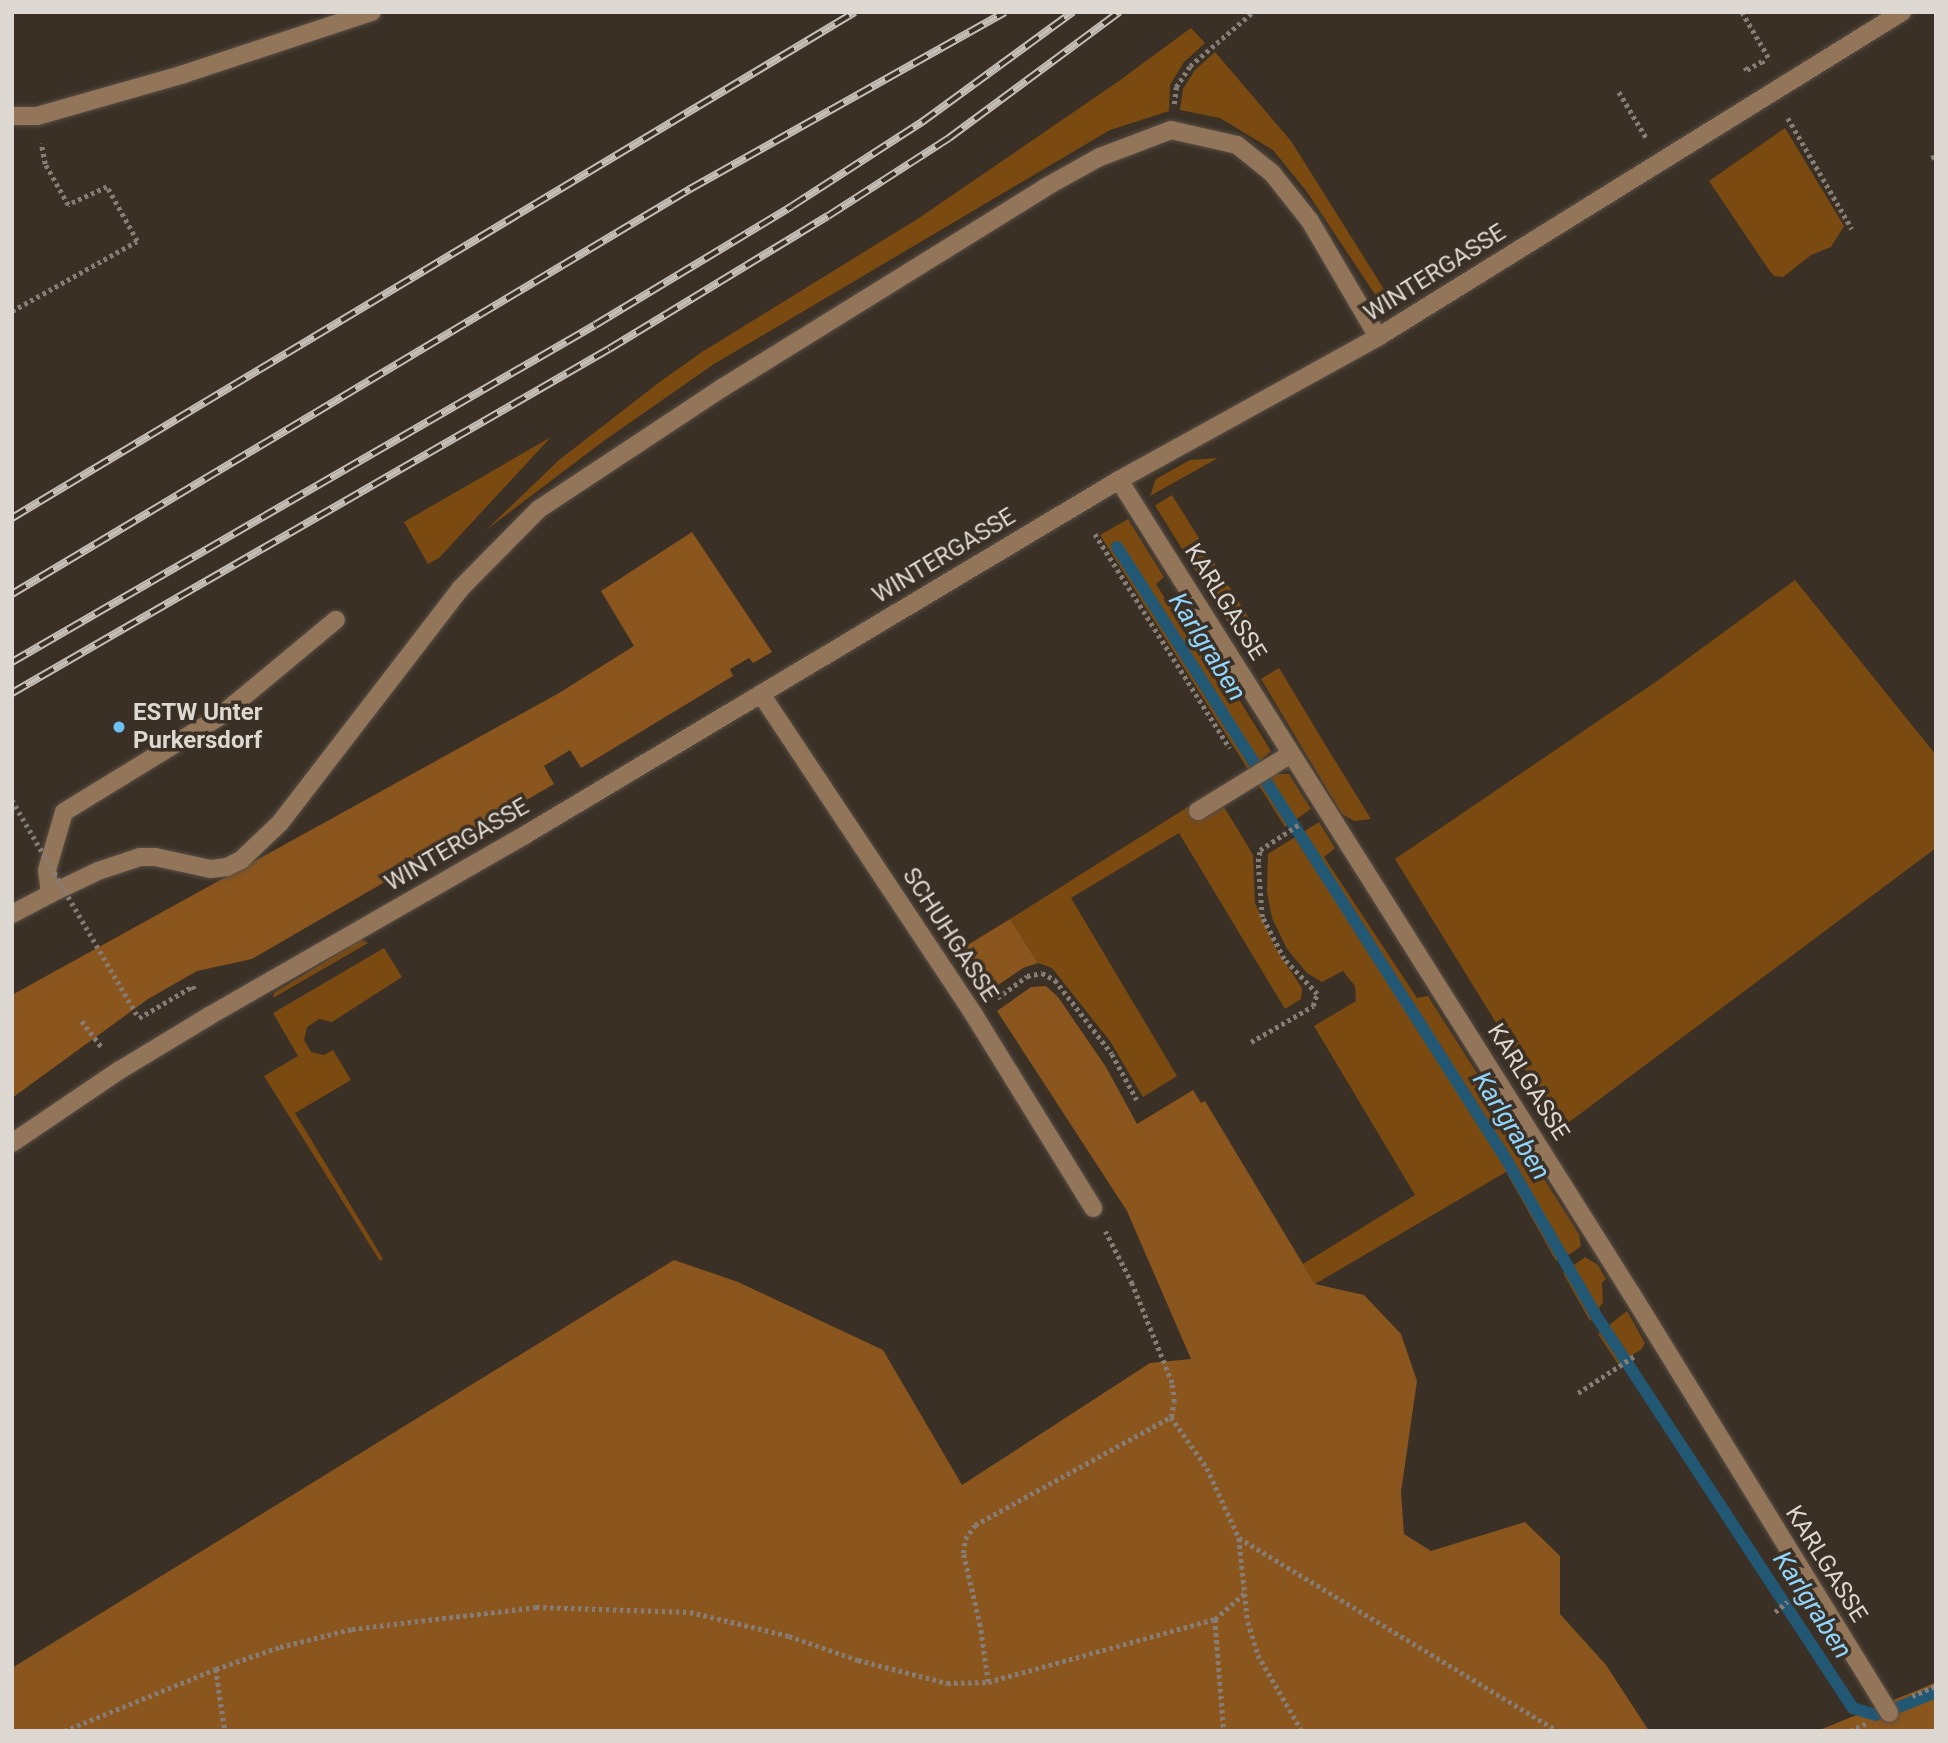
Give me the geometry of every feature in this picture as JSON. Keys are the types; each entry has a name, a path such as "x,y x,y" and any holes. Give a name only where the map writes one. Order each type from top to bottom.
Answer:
{"street":[{"path":"12,116 37,116 184,74 372,12"},
{"name":"WINTERGASSE","path":"12,1143 175,1036 525,835 1119,480 1378,337 1902,12"},
{"path":"12,914 98,871 140,857 155,857 211,869 227,867 241,860 280,823 460,589 539,509 722,388 1044,188 1100,157 1171,130 1237,145 1272,173 1310,221 1378,337"},
{"name":"KARLGASSE","path":"1119,480 1632,1293 1889,1713"},
{"path":"50,894 47,870 64,813 219,717 336,620"},
{"name":"SCHUHGASSE","path":"761,694 974,1015 1093,1208"},
{"path":"1198,811 1291,754"}],"path":[{"path":"1171,130 1176,87 1190,66 1254,12"},
{"path":"1742,12 1774,66"},
{"path":"1619,92 1648,141"},
{"path":"12,311 137,241 107,187 68,205 45,164 37,116"},
{"path":"1787,118 1852,229"},
{"path":"1095,534 1230,748"},
{"path":"12,800 139,1018 192,986 199,998"},
{"path":"1251,1042 1313,1006 1317,994 1284,958 1262,917 1258,862 1260,850 1303,822"},
{"path":"991,1002 1027,976 1042,973 1055,981 1112,1054 1137,1100"},
{"path":"1093,1208 1132,1284 1172,1383 1174,1402 1171,1417 1207,1468 1238,1538 1248,1622 1258,1655 1302,1731"},
{"path":"1578,1393 1634,1357"},
{"path":"988,1682 980,1626 963,1553 965,1539 975,1525 1171,1417"},
{"path":"1238,1538 1558,1731"},
{"path":"64,1731 216,1669 280,1647 352,1629 536,1607 690,1612 789,1636 858,1660 947,1682 988,1682 1215,1619 1245,1593"},
{"path":"1775,1612 1789,1601"},
{"path":"1215,1619 1224,1731"},
{"path":"216,1669 225,1731"}],"shaded area":[{"path":"1191,28 1205,43 1184,62 1170,85 1169,111 1110,130 714,364 605,440 486,530 559,460 661,381 702,352 919,218 1116,83"},
{"path":"1215,52 1291,141 1387,294 1378,299 1307,192 1273,150 1220,118 1180,110 1183,89 1195,70"},
{"path":"1785,128 1844,226 1831,247 1811,255 1783,277 1774,276 1769,270 1709,181"},
{"path":"551,437 439,558 428,564 404,522"},
{"path":"1218,458 1150,496 1156,479 1190,460"},
{"path":"1172,495 1262,639 1245,650 1155,506"},
{"path":"1128,519 1164,577 1156,584 1186,632 1195,627 1213,656 1205,661 1218,684 1227,680 1271,751 1249,771 1100,535"},
{"path":"692,532 772,652 753,663 749,658 730,669 733,676 581,768 570,750 544,766 554,784 252,959 197,971 148,999 12,1098 12,995 559,693 634,646 601,591"},
{"path":"1795,580 1936,755 1936,848 1561,1128 1395,859 1657,681"},
{"path":"1279,668 1371,819 1354,821 1342,814 1261,679"},
{"path":"1274,774 1289,774 1311,809 1285,827 1258,784"},
{"path":"1194,803 1203,819 1224,807 1253,855 1255,903 1275,947 1302,988 1301,999 1285,1009 1179,833 1071,898 1177,1076 1143,1097 1110,1041 1052,968 1038,963 1010,919"},
{"path":"1319,822 1335,848 1324,857 1417,998 1428,996 1579,1234 1581,1246 1573,1252 1556,1261 1506,1172 1315,1284 1303,1264 1415,1195 1314,1026 1356,1001 1355,986 1343,971 1322,982 1307,973 1287,949 1272,918 1267,892 1268,854"},
{"path":"1010,919 1038,963 1023,968 985,994 958,951"},
{"path":"361,939 368,943 273,998 274,993"},
{"path":"384,948 402,977 332,1022 319,1019 307,1027 304,1040 311,1052 324,1055 333,1050 351,1080 295,1113 383,1259 380,1261 264,1076 298,1056 273,1013"},
{"path":"1046,986 1058,997 1106,1067 1137,1124 1193,1090 1201,1103 1205,1101 1315,1284 1364,1295 1401,1334 1417,1381 1401,1492 1404,1534 1431,1551 1525,1522 1560,1556 1560,1614 1606,1665 1649,1731 12,1731 12,1668 674,1260 738,1282 883,1350 962,1485 1150,1363 1191,1359 1127,1211 997,1011 1031,987"},
{"path":"1585,1257 1598,1265 1606,1279 1602,1283 1603,1302 1599,1308 1601,1313 1590,1321 1563,1273"},
{"path":"1627,1311 1645,1343 1642,1349 1618,1364 1598,1334"},
{"path":"1936,1682 1936,1731 1817,1731 1923,1688"}],"waterway":[{"name":"Karlgraben","path":"1117,547 1506,1159 1595,1314 1853,1708 1876,1715"},
{"name":"Karlgraben","path":"1899,1707 1936,1692"}],"railway":[{"path":"12,518 855,12"},
{"path":"12,594 690,189 1005,12"},
{"path":"12,662 595,325 792,206 922,122 1073,12"},
{"path":"12,693 609,349 828,216 949,138 1119,12"}],"place":[{"name":"ESTW Unter Purkersdorf","path":"119,727"}]}
